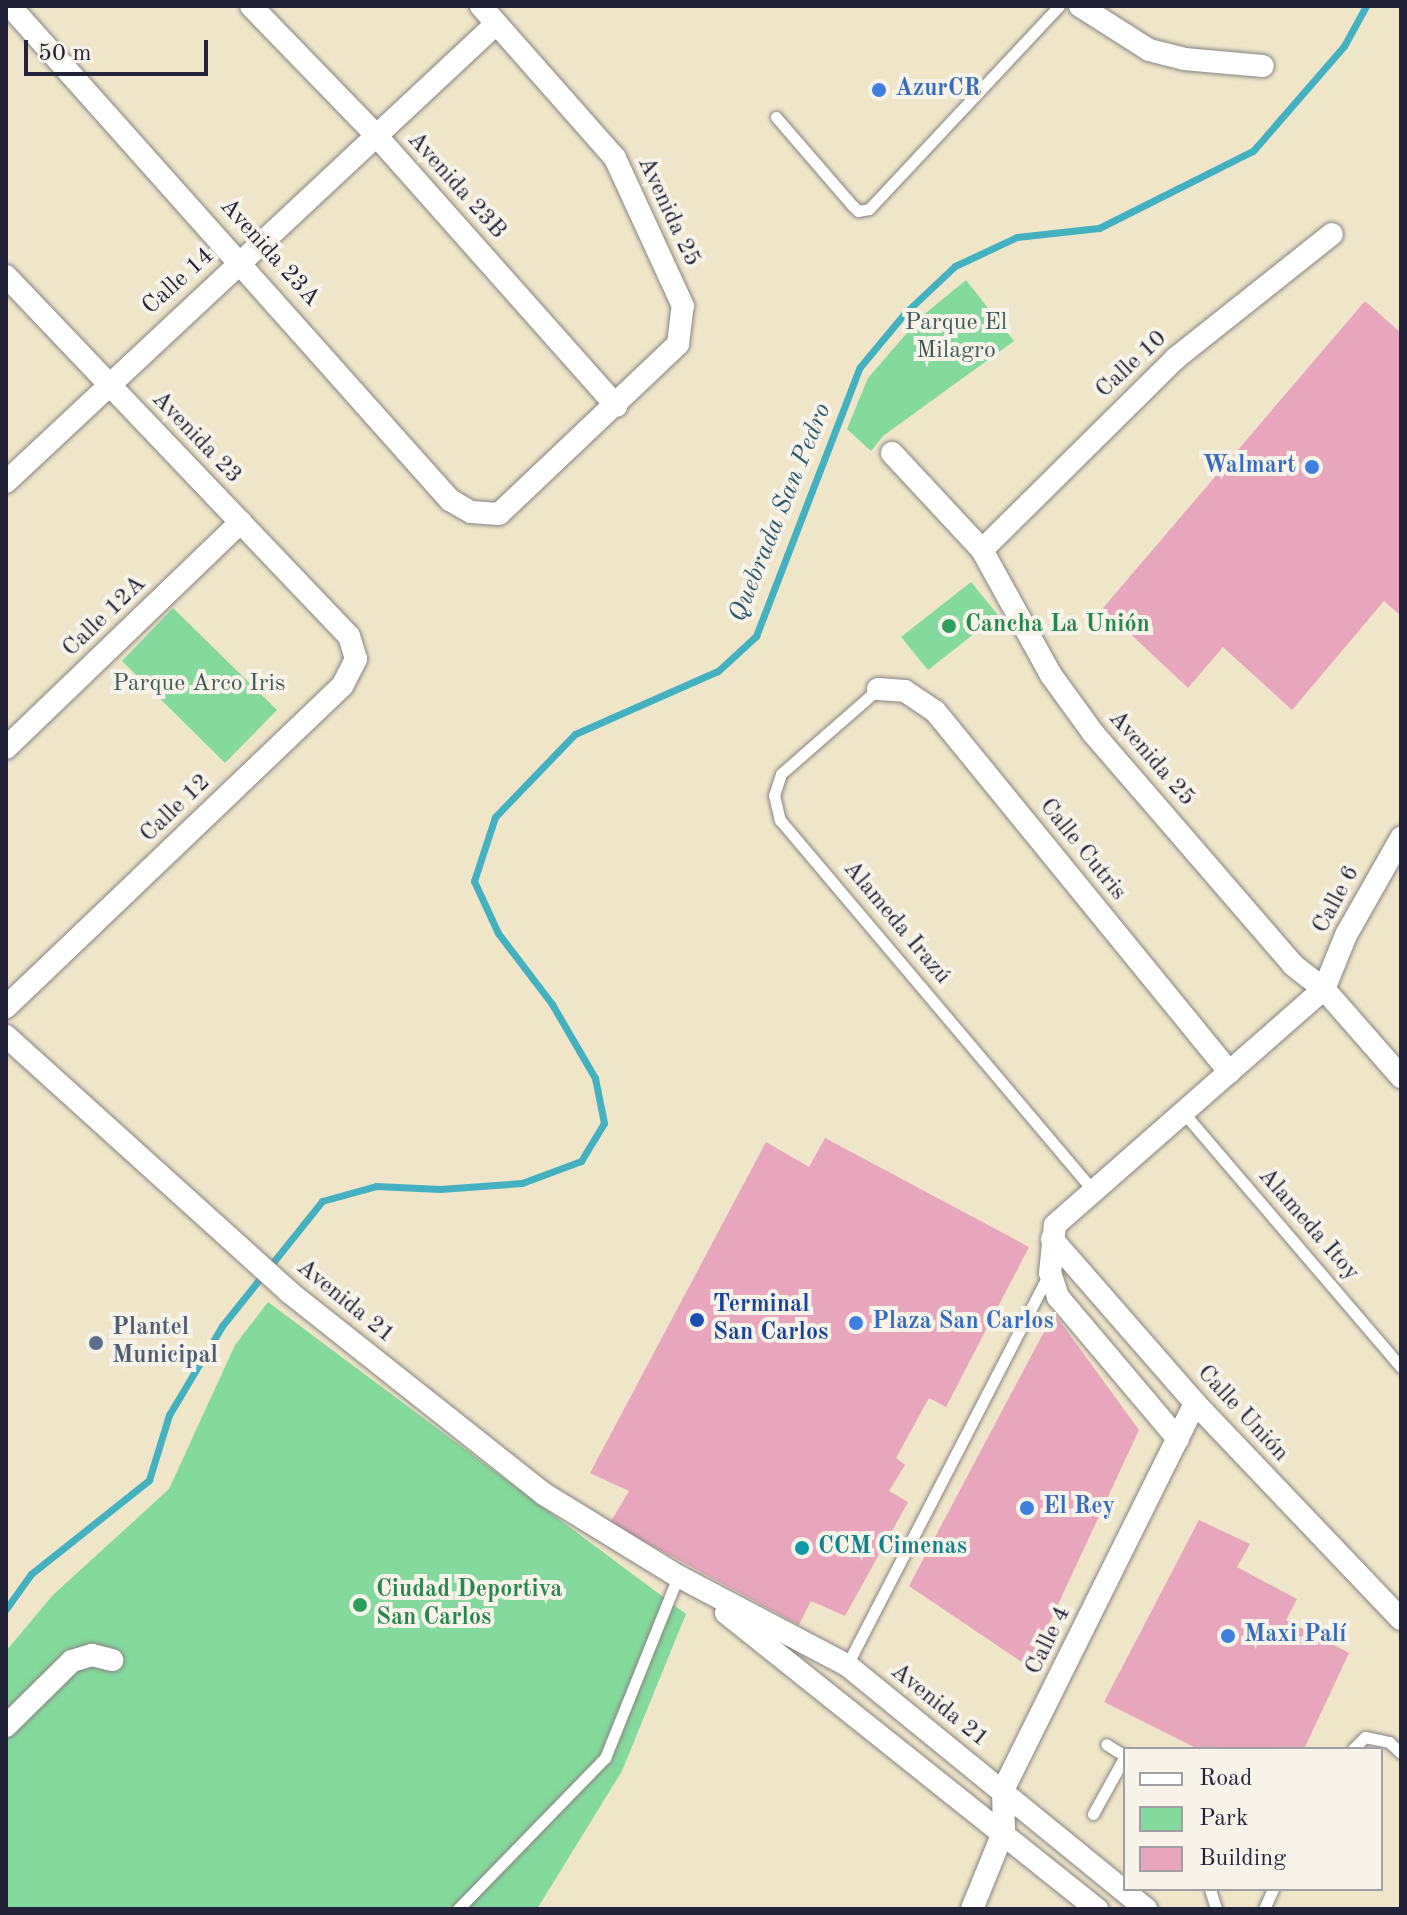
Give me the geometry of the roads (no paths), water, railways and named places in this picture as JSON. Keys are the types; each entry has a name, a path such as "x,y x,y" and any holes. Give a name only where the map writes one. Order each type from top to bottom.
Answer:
{"street":[{"name":"Avenida 23A","path":"10,6 241,260 450,500 471,512 499,514 616,406"},
{"name":"Avenida 23B","path":"251,6 374,133 616,406"},
{"name":"Avenida 25","path":"481,6 615,158 683,306 678,344 616,406"},
{"path":"1080,6 1149,50 1184,59 1263,66"},
{"name":"Calle 14","path":"6,482 374,133 496,24"},
{"name":"Calle 10","path":"982,550 1176,358 1332,234"},
{"name":"Avenida 23","path":"6,276 349,636"},
{"name":"Avenida 25","path":"892,453 982,550 1051,675 1093,733 1293,965 1324,989 1401,1077"},
{"name":"Calle 12A","path":"6,748 241,522"},
{"name":"Calle 12","path":"6,1007 342,686 356,659 349,636"},
{"name":"Calle Cutris","path":"878,689 905,691 935,711 1229,1072"},
{"name":"Calle 6","path":"1324,989 1346,935 1401,838"},
{"path":"1178,1439 1086,1336 1058,1297 1050,1273 1052,1239 1062,1216 1324,989"},
{"name":"Avenida 21","path":"6,1036 289,1292 544,1494 678,1576 847,1665 1123,1885"},
{"name":"Calle Unión","path":"1052,1239 1195,1403 1401,1619"},
{"name":"Calle 4","path":"972,1909 1004,1830 1003,1790 1195,1403"},
{"name":"Avenida 21","path":"678,1576 1004,1830 1097,1909"},
{"path":"6,1726 72,1661 92,1655 112,1660"},
{"name":"Avenida 21","path":"1129,1891 1146,1909"}],"lane":[{"path":"776,117 858,211 869,209 1059,6"},
{"name":"Alameda Irazú","path":"878,689 781,774 774,795 780,820 1093,1190"},
{"name":"Alameda Itoy","path":"1182,1112 1401,1367"},
{"path":"847,1665 1050,1273"},
{"path":"458,1909 605,1758 678,1576"},
{"path":"1355,1747 1365,1737 1389,1742 1401,1753"},
{"path":"1106,1744 1123,1755"},
{"path":"1093,1814 1123,1760"}],"waterway":[{"name":"Quebrada San Pedro","path":"6,1609 31,1574 149,1480 169,1415 222,1326 322,1201 376,1186 440,1189 522,1183 581,1161 604,1123 595,1078 552,1004 498,933 474,881 495,817 575,734 718,671 756,636 860,367 904,314 955,266 1017,237 1099,228 1253,151 1344,46 1366,6"}],"place":[{"name":"AzurCR","path":"879,90"},
{"name":"Walmart","path":"1312,467"},
{"name":"Cancha La Unión","path":"949,626"},
{"name":"Terminal San Carlos","path":"697,1320"},
{"name":"Plaza San Carlos","path":"856,1323"},
{"name":"Plantel Municipal","path":"96,1343"},
{"name":"El Rey","path":"1027,1508"},
{"name":"CCM Cimenas","path":"802,1548"},
{"name":"Ciudad Deportiva San Carlos","path":"360,1605"},
{"name":"Maxi Palí","path":"1228,1636"}],"park label":[{"name":"Parque El Milagro","path":"956,338"},
{"name":"Parque Arco Iris","path":"199,685"}]}
